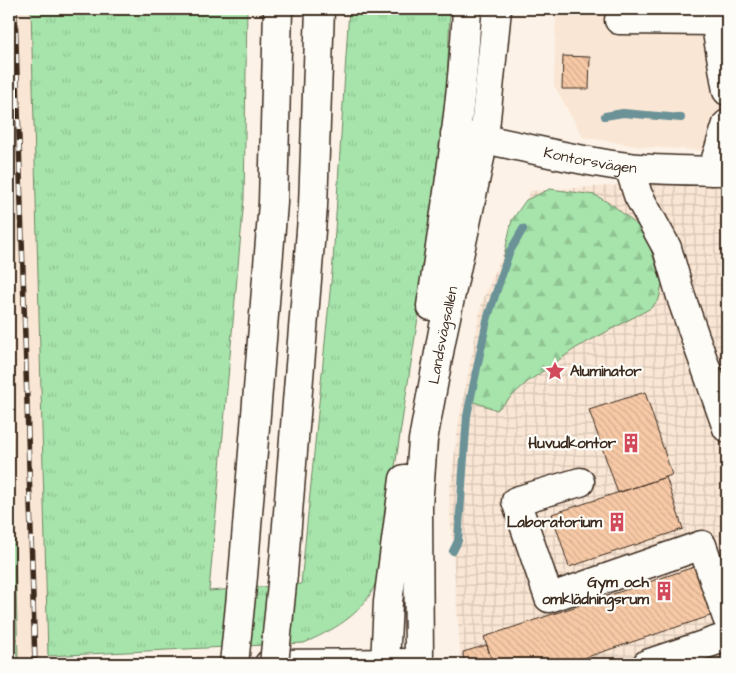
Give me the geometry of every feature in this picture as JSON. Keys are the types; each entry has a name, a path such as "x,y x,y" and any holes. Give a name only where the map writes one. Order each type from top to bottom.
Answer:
{"main road":[{"path":"234,664 243,576 273,203 278,9"},
{"path":"274,664 313,206 320,9"},
{"name":"Landsvägsallén","path":"385,663 388,602 398,518 455,134 467,9"},
{"name":"Landsvägsallén","path":"419,664 418,506 423,440 443,331 484,139 497,9"},
{"path":"619,20 714,15 727,91"},
{"path":"720,171 727,124"},
{"name":"Kontorsvägen","path":"455,134 540,152 629,167 720,171"},
{"path":"629,167 638,195 667,248 682,300 727,428"},
{"path":"580,482 516,501 550,598 702,545 727,618"},
{"path":"647,664 727,637"},
{"path":"269,664 419,664"}],"shaded area":[{"path":"9,9 31,9 48,656 18,660 9,345"},
{"path":"556,9 727,9 727,152 637,146 583,137 554,85"},
{"path":"657,183 727,184 727,664 461,664 449,496 459,421 482,302 530,191"}],"green space":[{"path":"31,9 247,9 244,199 209,591 301,584 333,262 349,9 450,9 445,142 378,577 368,597 353,614 335,628 304,643 48,656"},
{"path":"550,189 595,195 614,206 645,232 662,284 659,299 651,308 576,348 526,383 497,410 471,401 512,220 526,200"},
{"path":"9,345 18,660 9,661"}],"building":[{"path":"563,56 590,57 589,89 562,89"},
{"name":"Huvudkontor","path":"645,392 672,475 618,493 589,410"},
{"name":"Laboratorium","path":"666,477 683,529 569,567 552,514"},
{"name":"Gym och omklädningsrum","path":"697,566 713,615 566,664 493,664 484,637"},
{"path":"487,645 493,664 464,664 463,652"}],"waterway":[{"path":"605,116 623,113 681,118"},
{"path":"453,551 458,541 467,416 487,320 509,253 523,229"}],"railway":[{"path":"15,9 35,664"}],"place":[{"name":"Aluminator","path":"555,371"},
{"name":"Huvudkontor","path":"631,443"},
{"name":"Laboratorium","path":"617,522"},
{"name":"Gym och omklädningsrum","path":"664,591"}]}
